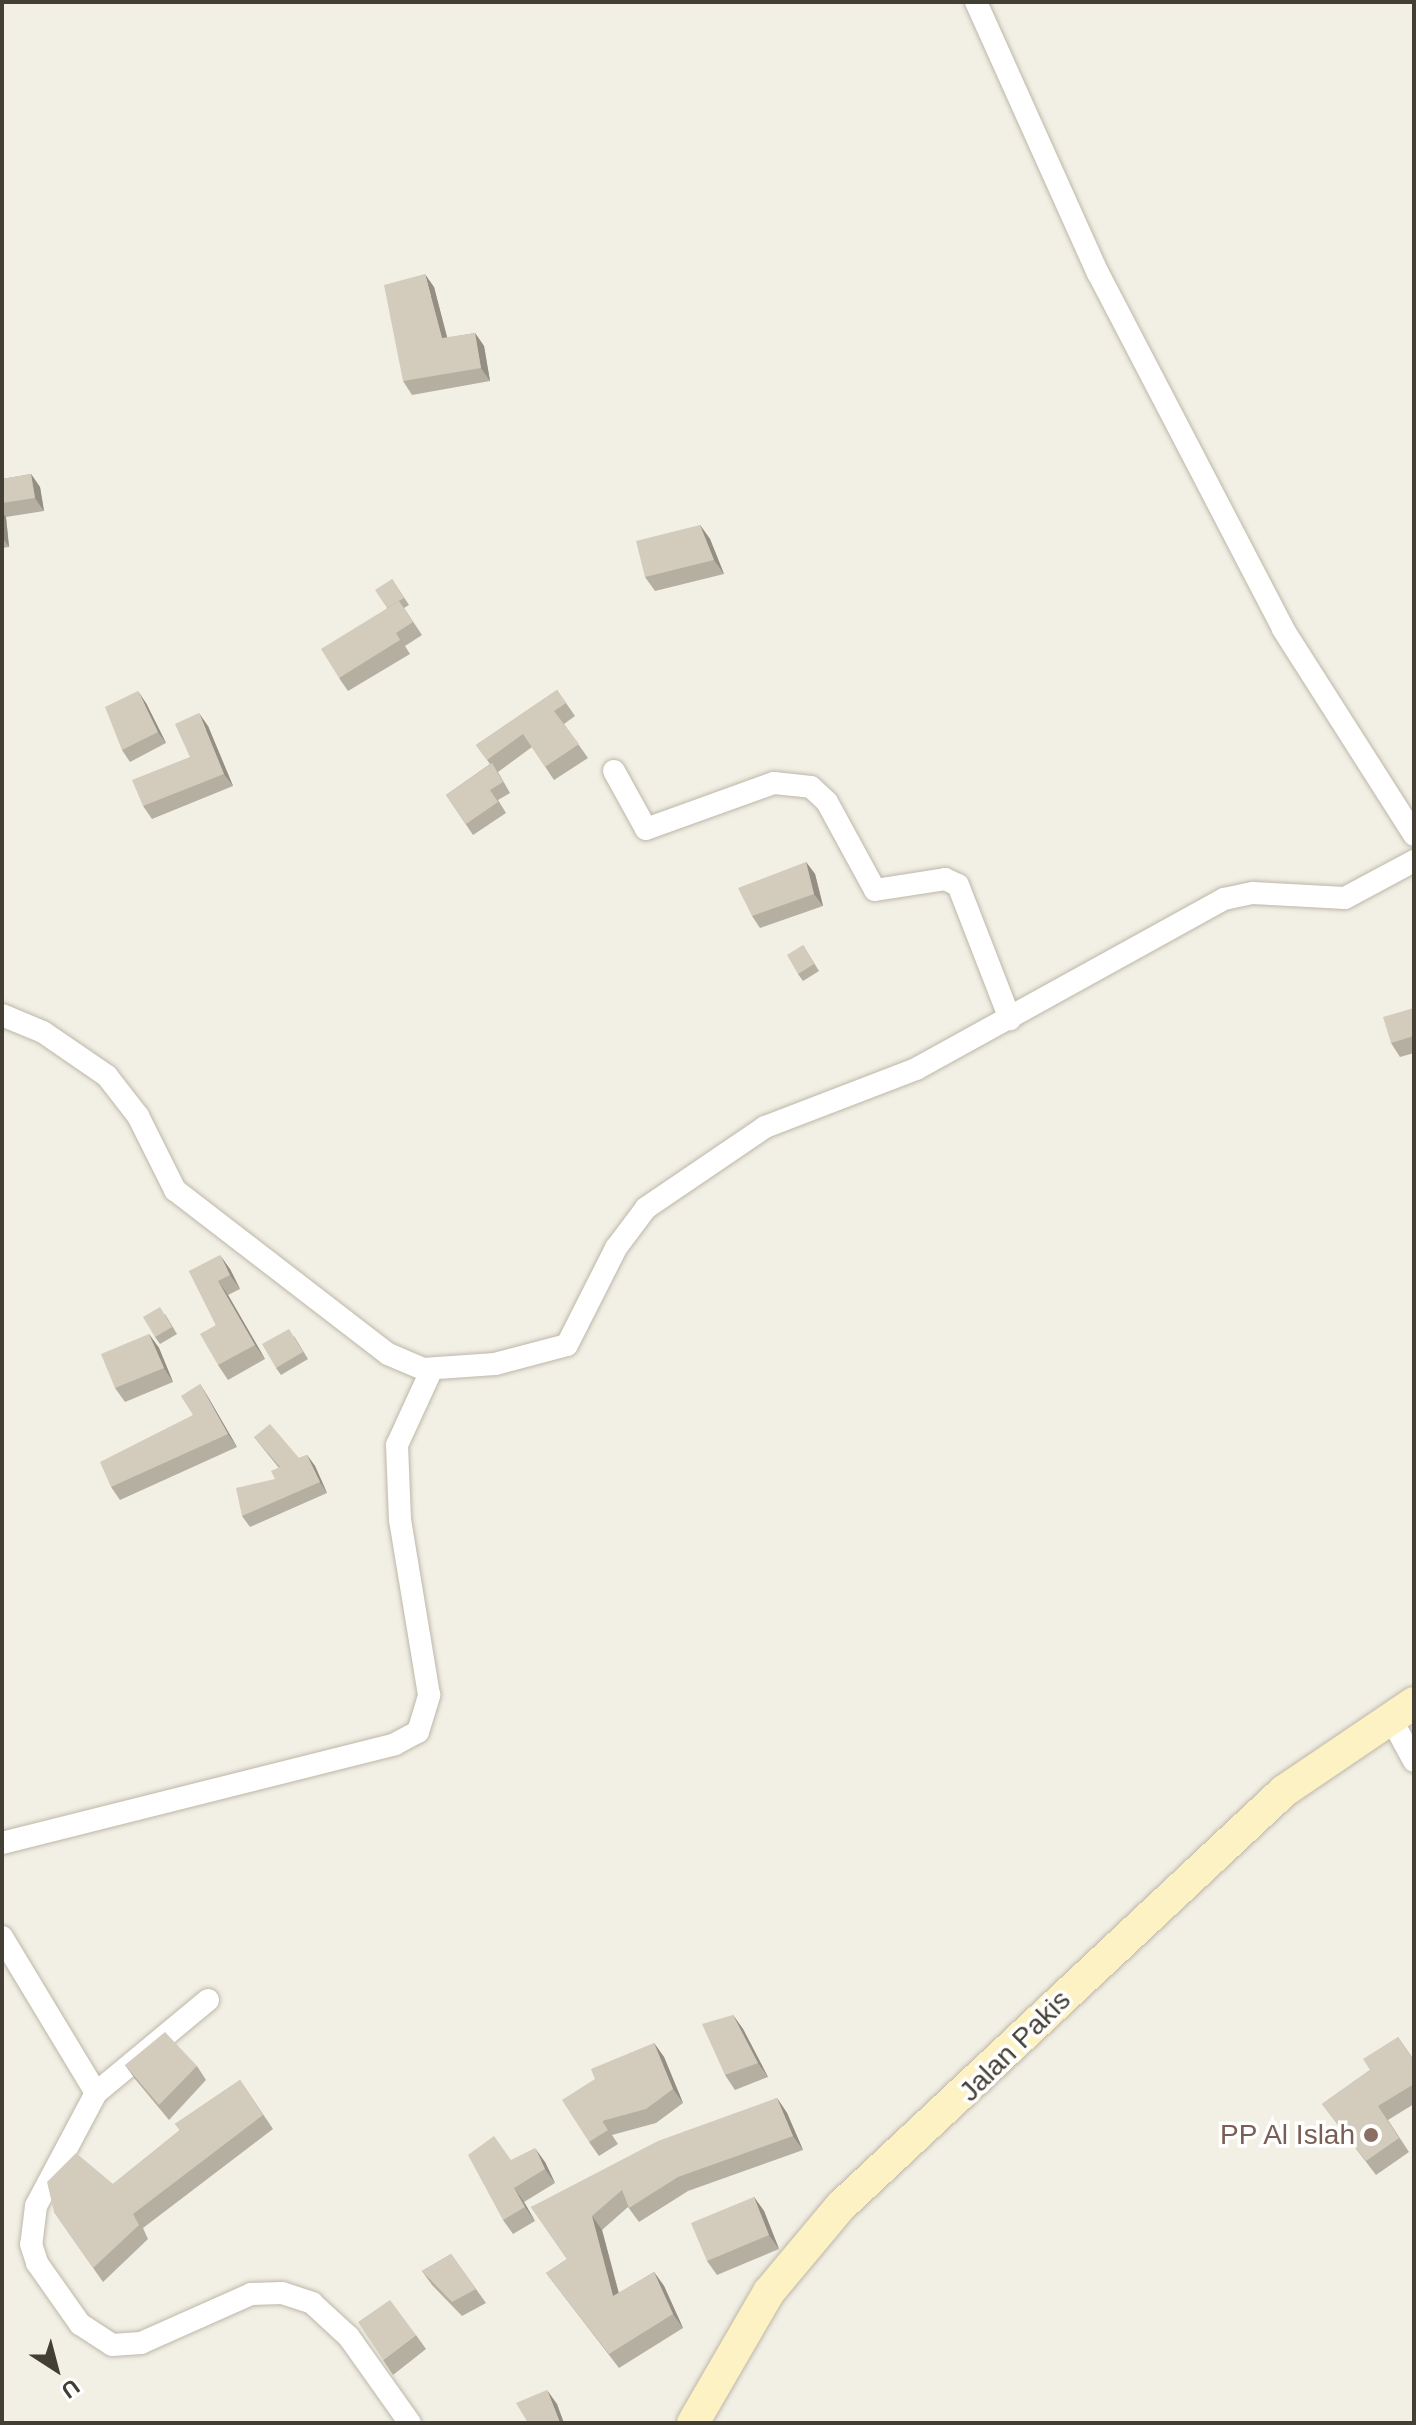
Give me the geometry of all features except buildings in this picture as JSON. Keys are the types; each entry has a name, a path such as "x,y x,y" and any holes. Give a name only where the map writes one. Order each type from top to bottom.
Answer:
{"street":[{"path":"976,2 1098,273 1283,629 1414,835"},
{"path":"614,771 646,829 774,783 811,787 827,802 875,890 945,879 958,885 1010,1019"},
{"path":"2,1015 82,1055 113,1082 138,1116 166,1179 186,1199 388,1354 432,1369 561,1348 630,1227 688,1174 765,1127 916,1069 1224,899 1253,893 1345,898 1414,861"},
{"path":"2,1843 395,1744 418,1732 429,1695 400,1520 397,1445 432,1369"},
{"path":"1402,1709 1414,1761"},
{"name":"Jalan Pakis","path":"693,2423 769,2292 841,2206 1284,1791 1402,1709"},
{"path":"2,1937 96,2093"},
{"path":"208,2000 96,2093 31,2228 37,2263 80,2324 99,2341 127,2345 251,2294 282,2293 312,2303 349,2337 410,2423"}],"place":[{"name":"PP Al Islah","path":"1371,2135"}]}
